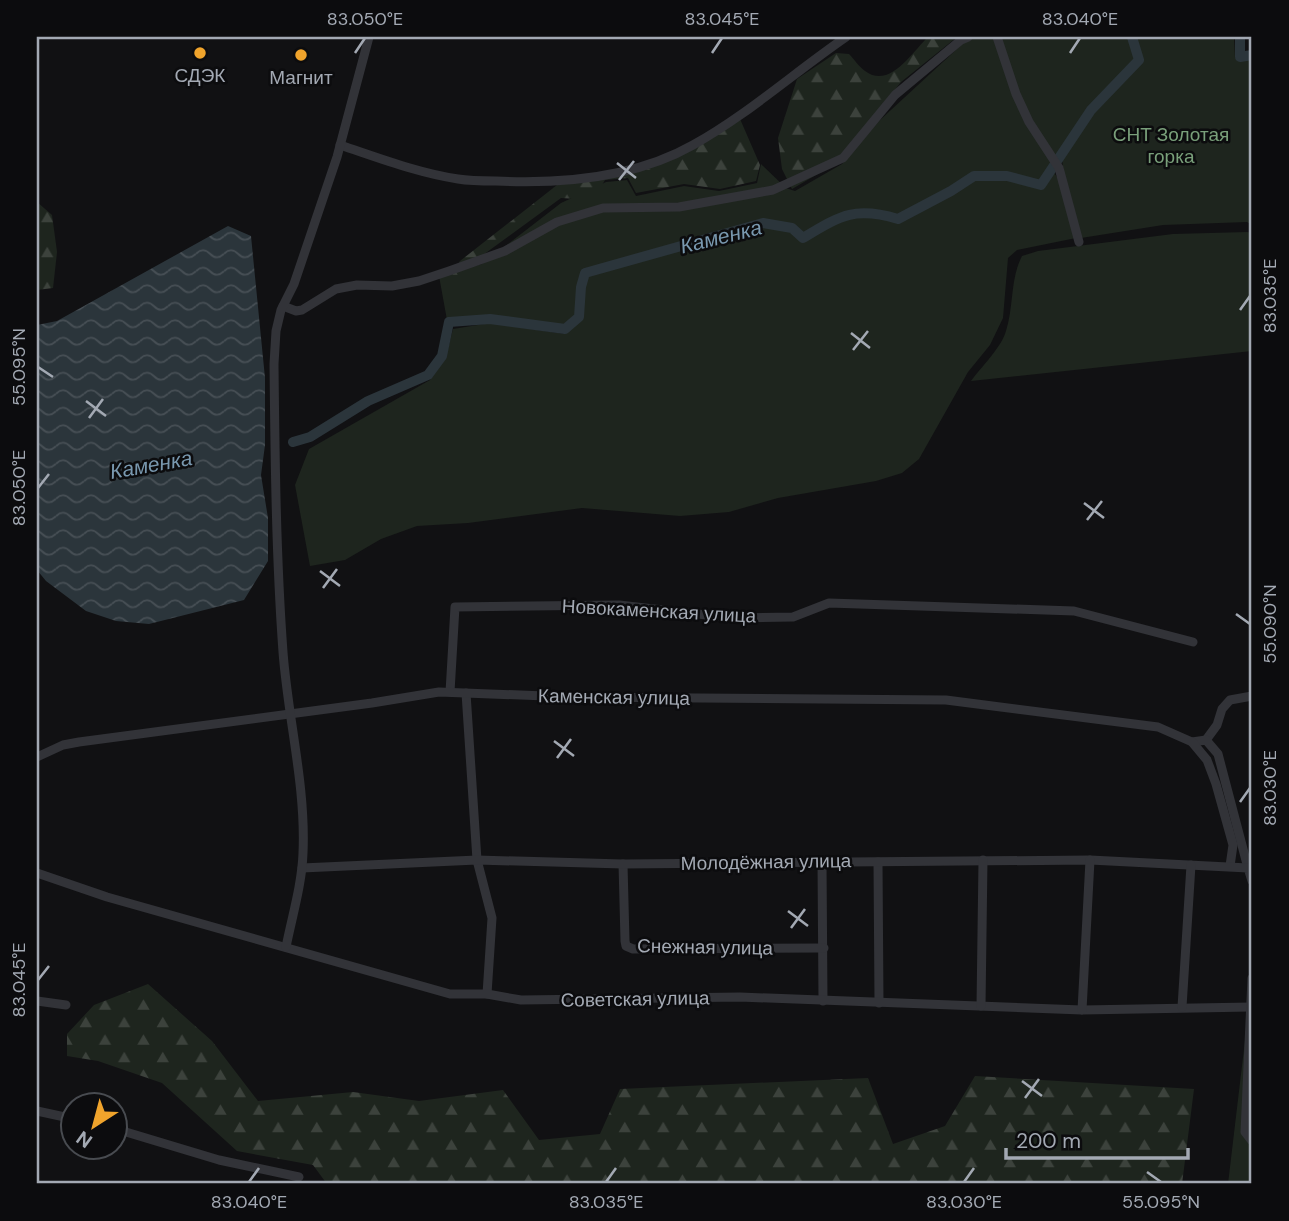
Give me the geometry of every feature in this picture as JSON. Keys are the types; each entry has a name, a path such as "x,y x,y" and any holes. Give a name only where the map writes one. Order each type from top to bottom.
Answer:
{"street":[{"path":"286,947 302,868 302,804 290,714 277,573 275,331 340,145 369,37"},
{"path":"340,145 395,164 459,180 537,183 630,169 653,164 725,126 846,37"},
{"path":"283,306 296,311 302,310 336,289 357,285 392,286 419,281 505,251 557,222 603,208 680,207 774,190 844,158 895,95 968,37"},
{"path":"997,37 1016,94 1029,122 1059,169 1079,242"},
{"name":"Новокаменская улица","path":"450,692 455,607 619,605 733,618 793,617 829,603 1074,611 1193,642"},
{"name":"Каменская улица","path":"37,757 79,741 439,692 571,697 946,700 1158,727 1192,741"},
{"path":"466,693 477,860 492,918 487,994"},
{"path":"1192,741 1206,740 1217,725 1222,709 1230,700 1252,696"},
{"path":"1206,740 1218,754 1252,881"},
{"path":"1192,741 1207,760 1216,784 1233,845 1230,866"},
{"name":"Молодёжная улица","path":"302,868 477,860 622,864 1090,860 1248,868"},
{"path":"981,1006 983,860"},
{"path":"1082,1010 1090,860"},
{"path":"822,861 822,1001"},
{"path":"877,862 880,1003"},
{"name":"Снежная улица","path":"622,864 626,946 634,949 824,948"},
{"path":"1182,1007 1191,865"},
{"name":"Советская улица","path":"37,873 107,897 450,994 487,994 521,1000 740,998 1082,1010 1251,1007"},
{"path":"1252,978 1245,1132 1252,1141"},
{"path":"37,1001 66,1005"},
{"path":"37,1123 38,1111 60,1116"},
{"path":"130,1133 219,1160 299,1177"}],"green space":[{"path":"928,37 957,37 901,82 838,162 792,189 782,169 778,138 797,79 836,53 849,54 865,71 874,76 883,76 900,66"},
{"path":"970,37 1130,37 1137,60 1089,109 1040,183 1008,174 973,172 950,188 898,215 870,210 849,212 804,234 793,225 764,220 584,270 577,285 575,315 563,325 488,316 447,320 439,276 482,264 561,203 606,182 627,180 636,196 684,186 719,191 757,183 761,164 786,188 795,191 842,164 879,121"},
{"name":"СНТ Золотая горка","path":"1133,37 1234,37 1235,58 1252,60 1252,225 1247,222 1163,225 1081,238 1062,160 1093,112 1140,61"},
{"path":"740,119 760,165 756,181 720,189 684,184 636,193 628,178 605,180 593,200 561,198 472,263 480,276 460,281 454,278 452,273 460,261 557,185 648,169 698,146"},
{"path":"1053,171 1059,180 1076,238 1017,250 1008,258 1003,318 990,345 968,372 919,459 902,473 876,481 778,498 729,512 680,516 582,508 468,523 417,526 381,539 345,560 310,566 295,485 309,449 430,380 446,357 453,329 490,323 565,334 583,319 588,276 762,226 790,231 803,241 827,226 858,215 898,222 974,178 1007,178 1040,188"},
{"path":"37,202 52,215 57,252 53,288 37,290"},
{"path":"1252,233 1252,351 971,381 1004,337 1022,256 1038,251 1173,234"},
{"path":"1252,981 1252,1184 1228,1184"},
{"path":"148,984 212,1041 258,1101 353,1092 419,1101 503,1090 539,1140 600,1134 620,1089 868,1078 893,1144 945,1126 975,1076 1194,1089 1182,1184 327,1184 313,1165 237,1151 162,1083 98,1061 67,1056 67,1034 94,1005"}],"water":[{"path":"228,226 251,236 265,378 265,445 261,475 268,518 268,561 244,600 149,624 116,621 86,611 46,581 37,570 37,325 57,321"}],"waterway":[{"name":"Каменка","path":"293,442 310,437 368,401 428,375 442,356 449,322 490,319 565,329 579,317 585,273 763,223 792,228 803,238 848,215 870,213 898,219 974,176 1007,176 1041,185 1091,110 1139,60 1132,37"},
{"name":"Каменка","path":"1240,37 1240,57 1252,55"}],"place":[{"name":"СДЭК","path":"200,53"},
{"name":"Магнит","path":"301,55"}]}
